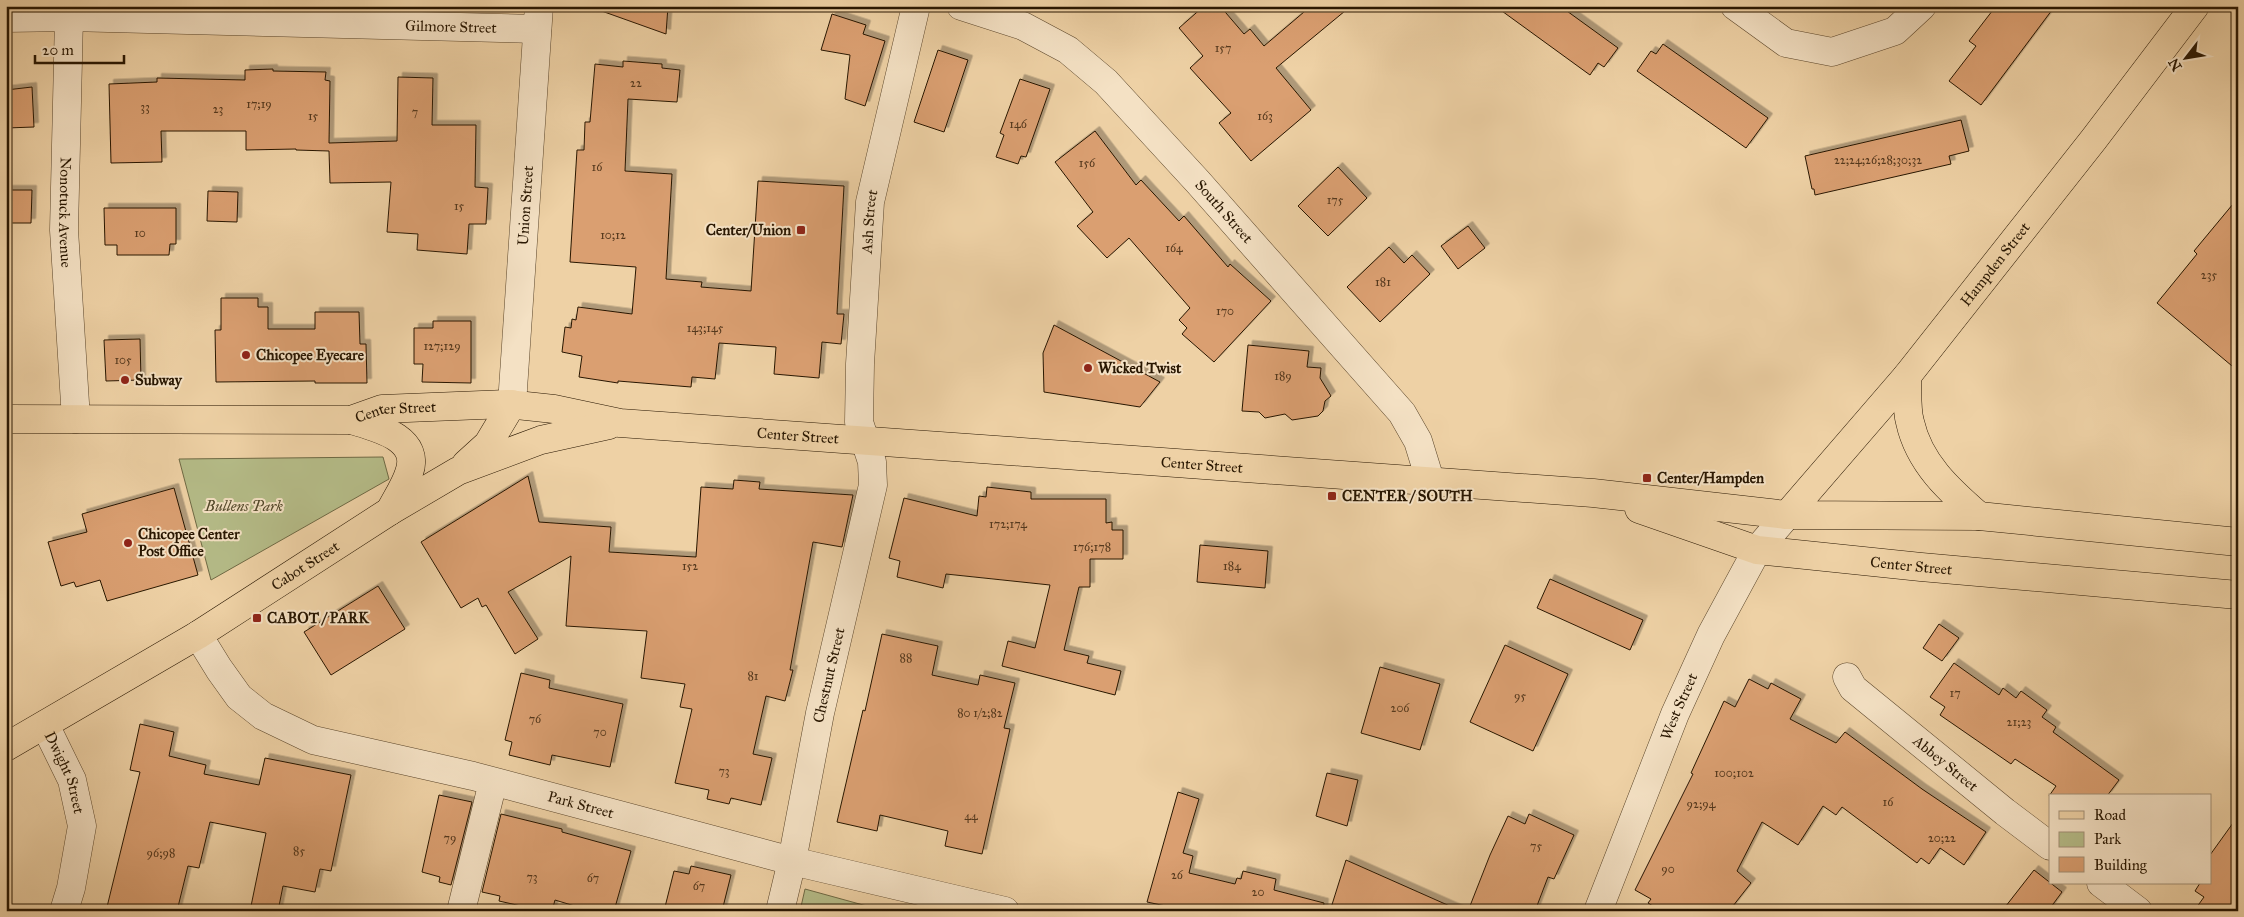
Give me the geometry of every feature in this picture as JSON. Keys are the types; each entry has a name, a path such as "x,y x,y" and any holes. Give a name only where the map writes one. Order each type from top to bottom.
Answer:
{"main road":[{"name":"Hampden Street","path":"1787,515 1907,376 2094,139 2194,6"},
{"path":"1907,376 1910,422 1923,456 1945,487 1979,516"},
{"name":"Center Street","path":"6,419 351,420 382,409 512,404 554,409 620,422 1430,480 1593,493 1787,515 1979,516 2238,542"},
{"path":"458,470 488,444 512,404"},
{"path":"351,420 387,431 398,437 406,448 411,460 410,472 390,511"},
{"name":"Cabot Street","path":"6,747 198,635 390,511 458,470 541,440 620,422"},
{"name":"Center Street","path":"1593,493 1758,550 1921,567 2238,595"}],"street":[{"name":"Ash Street","path":"865,441 859,422 860,364 870,202 916,6"},
{"name":"South Street","path":"961,6 1023,26 1068,50 1106,82 1198,182 1402,413 1418,441 1430,480"},
{"path":"1735,6 1786,43 1832,52 1895,31 1922,6"},
{"name":"Gilmore Street","path":"6,18 72,12 538,18"},
{"name":"Nonotuck Avenue","path":"72,12 64,230 76,419"},
{"name":"Union Street","path":"512,404 538,18"},
{"name":"Chestnut Street","path":"780,911 792,861 820,713 873,485 872,462 865,441"},
{"name":"West Street","path":"1598,911 1675,714 1711,635 1758,550 1787,515"},
{"name":"Park Street","path":"198,635 219,669 239,696 272,720 312,740 493,782 792,861 1005,911"},
{"name":"Abbey Street","path":"1847,677 1853,688 1860,694 2004,812 2049,845"},
{"name":"Dwight Street","path":"45,725 72,780 82,826 72,888 64,911"},
{"path":"461,911 493,782"},
{"path":"2102,884 2138,911"}],"green space":[{"name":"Bullens Park","path":"383,457 389,479 211,580 179,459"},
{"path":"805,889 885,911 800,911"}],"building":[{"path":"597,6 668,6 666,34 596,9"},
{"path":"1204,6 1220,6 1244,34 1250,29 1264,46 1311,6 1351,6 1276,68 1311,110 1251,161 1219,123 1231,113 1190,68 1203,56 1179,28"},
{"path":"1495,6 1560,6 1618,48 1604,67 1598,63 1590,75"},
{"path":"1996,6 2055,6 1981,105 1949,81 1976,46 1969,41"},
{"path":"832,14 866,25 863,34 885,41 865,106 845,99 850,55 821,50"},
{"path":"1663,44 1768,118 1746,148 1637,71 1651,51 1656,54"},
{"path":"938,50 968,60 944,132 914,122"},
{"path":"623,61 662,64 662,68 680,70 677,102 628,99 625,171 672,174 666,279 702,282 701,287 751,291 758,181 844,186 837,314 844,314 841,344 822,342 819,378 774,374 776,347 719,343 715,379 692,377 691,387 618,381 618,383 579,377 582,356 562,352 565,327 571,328 572,319 576,320 578,307 632,314 636,267 570,262 577,150 584,150 585,122 590,122 595,64 623,67"},
{"path":"273,69 273,71 326,72 325,80 330,81 329,143 397,141 398,77 433,78 432,125 476,125 475,187 488,188 486,224 469,224 467,254 417,250 418,234 387,232 391,182 330,183 329,151 296,149 246,150 246,131 161,131 162,162 111,163 109,84 157,82 157,78 245,80 245,70"},
{"path":"1020,79 1050,89 1026,157 1021,156 1018,164 996,157 1004,135 1000,133"},
{"path":"32,87 34,127 6,128 6,90"},
{"path":"1961,120 1969,151 1949,156 1951,164 1815,195 1814,189 1812,189 1805,156"},
{"path":"1095,131 1136,185 1141,180 1179,221 1184,216 1228,267 1230,264 1271,301 1214,362 1182,334 1187,328 1179,320 1190,308 1129,238 1107,258 1077,226 1093,212 1055,162"},
{"path":"1338,167 1367,198 1328,236 1298,206"},
{"path":"6,190 32,190 31,223 6,223"},
{"path":"208,191 238,192 237,222 207,221"},
{"path":"2238,198 2238,371 2157,303 2197,254 2194,251"},
{"path":"104,208 176,208 176,244 170,244 169,255 117,255 117,245 105,245"},
{"path":"1468,226 1485,248 1458,269 1441,246"},
{"path":"1389,247 1404,263 1412,255 1430,274 1380,322 1347,287"},
{"path":"221,298 258,298 258,307 268,307 268,329 315,329 315,312 359,312 360,344 366,344 367,383 315,383 315,381 216,382 215,330 221,330"},
{"path":"433,321 471,321 471,383 422,382 423,364 414,364 414,328 433,328"},
{"name":"Wicked Twist","path":"1054,325 1160,382 1140,407 1044,392 1043,353"},
{"path":"140,339 141,380 106,381 104,340"},
{"path":"1248,345 1309,351 1307,367 1321,368 1320,378 1331,396 1325,401 1323,411 1318,416 1292,420 1285,414 1265,418 1259,412 1242,411"},
{"path":"528,476 539,522 611,527 609,552 696,557 701,487 733,489 734,480 760,482 759,489 853,495 842,547 813,542 790,670 793,670 785,701 766,696 753,754 772,758 761,805 731,798 729,804 707,799 709,790 675,783 692,709 680,707 685,684 641,678 647,631 566,626 571,556 508,592 538,639 515,654 486,605 482,607 478,598 461,608 421,542"},
{"path":"987,487 1031,492 1031,499 1106,499 1106,523 1112,522 1112,530 1123,530 1123,559 1090,559 1090,587 1079,587 1064,650 1089,656 1087,663 1121,671 1115,695 1002,666 1008,641 1035,648 1050,585 946,574 943,588 897,577 900,561 889,558 904,498 977,516 979,496 986,497"},
{"name":"Chicopee Center Post Office","path":"174,488 198,575 107,601 100,580 76,587 74,582 61,586 48,542 87,532 82,514"},
{"path":"1200,545 1268,551 1265,588 1197,582"},
{"path":"1550,579 1643,620 1630,650 1537,608"},
{"path":"378,586 405,629 331,675 304,632"},
{"path":"1939,624 1959,638 1942,661 1923,648"},
{"path":"882,634 938,646 932,675 978,685 980,675 1015,683 1004,728 1010,729 982,854 945,846 948,831 880,815 877,831 837,822"},
{"path":"1505,645 1568,674 1533,751 1470,722"},
{"path":"1954,663 1999,695 2003,688 2016,698 2021,691 2047,710 2042,717 2056,727 2053,732 2119,780 2108,794 2050,794 2056,786 2015,759 2011,764 1940,715 1945,707 1930,697"},
{"path":"1380,667 1440,684 1420,750 1361,733"},
{"path":"521,673 550,680 549,688 623,704 610,767 552,755 550,765 509,755 512,742 505,740"},
{"path":"1749,679 1768,689 1771,683 1801,699 1790,719 1836,743 1845,732 1922,789 1986,832 1964,865 1940,848 1929,864 1921,858 1917,863 1842,807 1836,815 1823,806 1798,845 1762,822 1737,871 1751,883 1729,911 1661,911 1648,903 1651,899 1635,890 1693,774 1691,773 1724,701 1735,707"},
{"path":"140,724 174,732 169,756 206,765 204,774 259,785 265,758 351,775 331,871 320,869 315,892 283,886 278,911 250,911 266,833 210,822 199,868 188,866 177,911 106,911 140,772 130,770"},
{"path":"1327,773 1358,780 1347,826 1316,816"},
{"path":"1178,792 1199,799 1183,853 1193,856 1189,873 1235,884 1237,878 1241,879 1243,871 1276,879 1274,890 1324,903 1323,911 1189,911 1147,902"},
{"path":"439,795 472,802 451,885 439,882 440,877 422,872"},
{"path":"501,814 562,829 562,832 631,851 614,911 591,911 555,900 552,911 543,911 499,901 500,896 482,892"},
{"path":"1529,814 1574,835 1554,879 1548,877 1535,911 1468,911 1508,816 1525,824"},
{"path":"2238,816 2238,911 2194,911 2204,897 2195,891 2199,884 2212,884 2212,852"},
{"path":"1346,860 1461,911 1330,911"},
{"path":"691,866 731,875 722,911 664,911 674,871 689,874"},
{"path":"2034,870 2049,882 2049,884 2062,892 2048,911 2002,911"}],"place":[{"name":"Center/Union","path":"801,230"},
{"name":"Chicopee Eyecare","path":"246,355"},
{"name":"Wicked Twist","path":"1088,368"},
{"name":"Subway","path":"125,380"},
{"name":"Center/Hampden","path":"1647,478"},
{"name":"CENTER / SOUTH","path":"1332,496"},
{"name":"Chicopee Center Post Office","path":"128,543"},
{"name":"CABOT / PARK","path":"257,618"}]}
